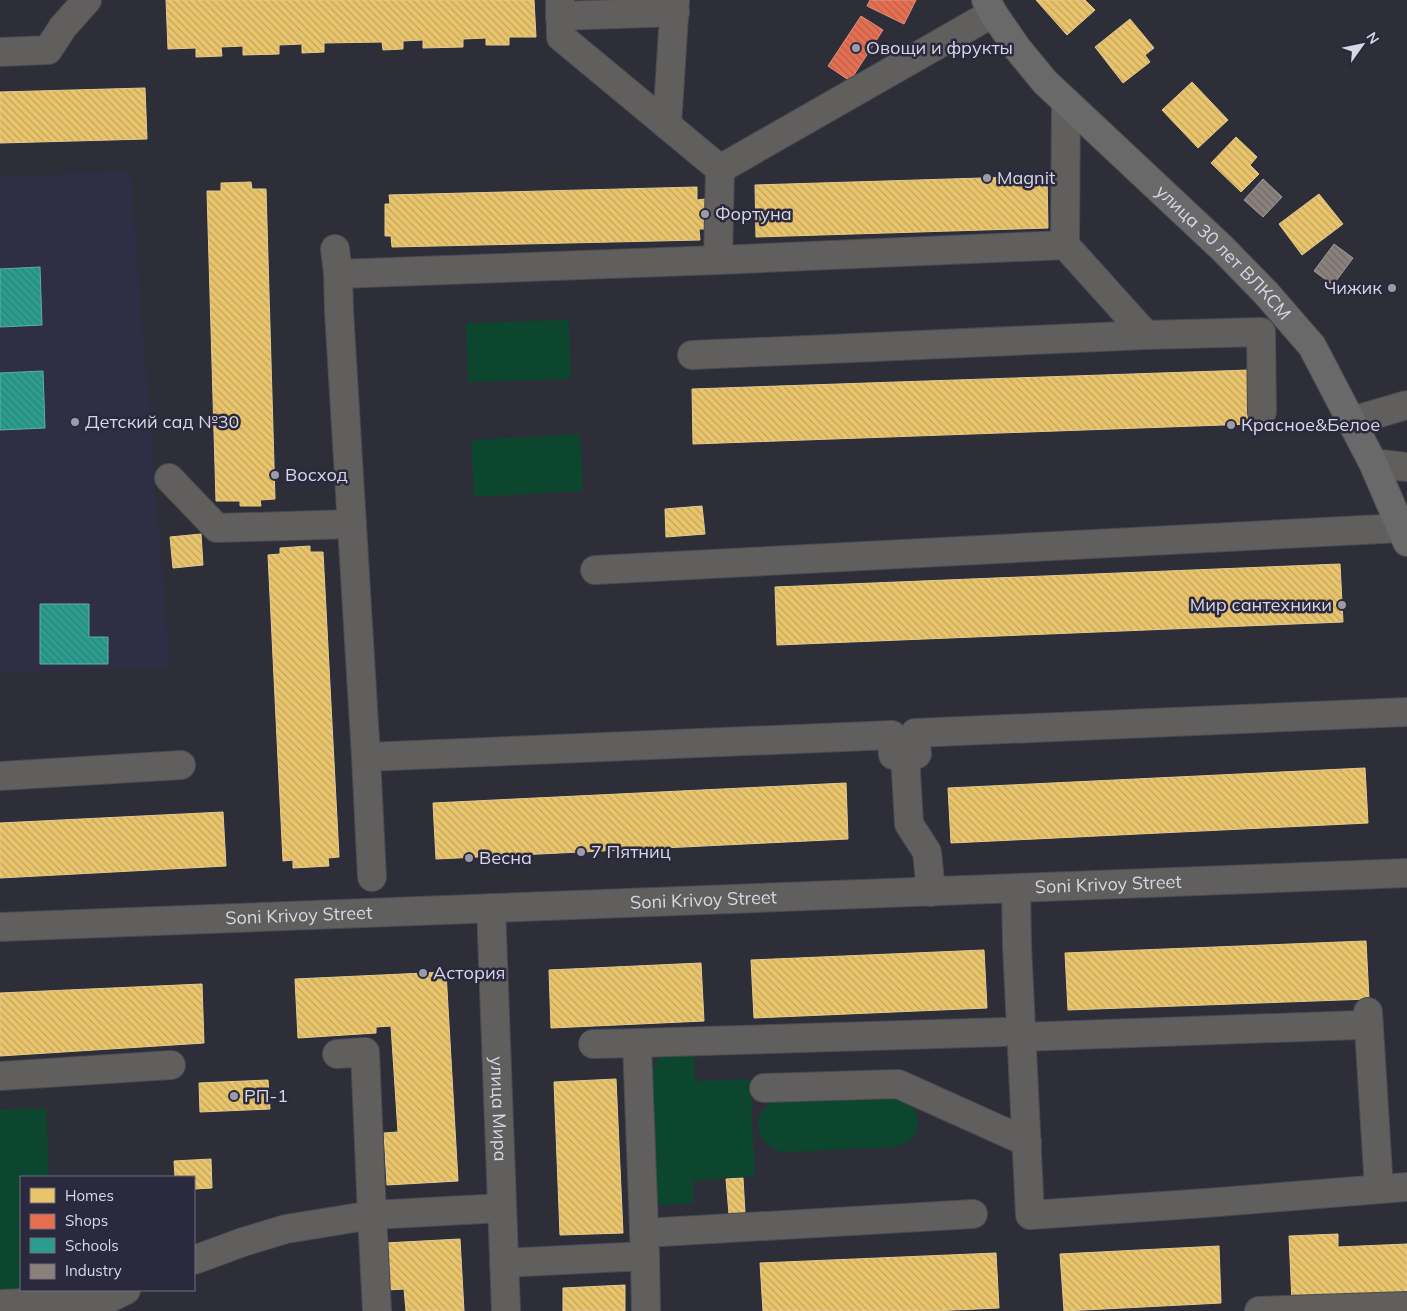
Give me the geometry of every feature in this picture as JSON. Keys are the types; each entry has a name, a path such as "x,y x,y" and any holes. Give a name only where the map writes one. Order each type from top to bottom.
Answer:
{"main road":[{"name":"улица 30 лет ВЛКСМ","path":"990,7 1017,48 1045,82 1222,248 1266,293 1312,346 1373,463 1404,535"}],"street":[{"path":"62,0 63,27"},
{"path":"0,52 48,50 63,27 87,0"},
{"path":"667,126 675,6 560,8 561,37 667,126 720,169"},
{"path":"720,169 990,7"},
{"path":"1066,102 1065,245 1146,335"},
{"path":"718,260 720,169"},
{"path":"372,877 337,262 718,260 1065,245"},
{"path":"692,355 1146,335 1261,332 1262,412"},
{"path":"1352,423 1407,405"},
{"path":"1373,463 1407,467"},
{"path":"169,478 217,528 352,524"},
{"path":"594,570 1404,535"},
{"path":"366,757 892,735 893,755 905,755 917,754 915,733 1407,712"},
{"path":"905,755 908,824 927,852 931,892"},
{"path":"0,776 180,766"},
{"name":"Soni Krivoy Street","path":"0,927 1407,873"},
{"path":"1016,888 1013,1034 1027,1142 1030,1215 1206,1204 1407,1187"},
{"name":"улица Мира","path":"491,908 506,1311"},
{"path":"592,1044 1013,1034 1364,1018 1379,1189"},
{"path":"638,1043 646,1311"},
{"path":"337,1054 366,1052 377,1311"},
{"path":"0,1076 171,1065"},
{"path":"764,1088 898,1084 1027,1142"},
{"path":"195,1260 286,1229 372,1215 502,1208"},
{"path":"504,1263 644,1245 973,1214"},
{"path":"0,1304 106,1300 124,1291"},
{"path":"1259,1311 1407,1306"}],"shaded area":[{"name":"Детский сад №30","path":"130,172 170,667 0,673 0,176"}],"green space":[{"path":"569,320 571,379 468,382 466,323"},
{"path":"580,434 583,491 474,497 471,440"},
{"path":"694,1047 695,1081 750,1079 755,1176 693,1181 693,1203 651,1206 646,1070 672,1049"},
{"path":"891,1095 909,1103 917,1115 917,1130 912,1138 904,1144 894,1147 783,1152 766,1143 761,1137 758,1122 766,1107 774,1101"},
{"path":"46,1108 49,1176 20,1176 20,1290 0,1297 0,1110"}],"building: Homes":[{"path":"166,0 534,0 536,37 509,37 509,45 486,45 486,38 463,39 463,47 423,48 423,40 403,41 403,49 383,50 382,42 324,43 324,52 302,53 302,44 279,45 279,54 243,55 243,46 221,47 222,56 196,57 196,48 168,49"},
{"path":"1036,0 1085,0 1095,10 1067,35"},
{"path":"1130,19 1154,48 1145,55 1150,62 1123,83 1095,47"},
{"path":"1192,82 1228,120 1198,148 1162,110"},
{"path":"145,88 147,139 0,143 0,92"},
{"path":"1236,137 1257,157 1250,165 1259,174 1241,192 1211,163"},
{"path":"1047,176 1048,228 756,237 755,185"},
{"path":"251,182 252,189 266,189 275,499 260,500 261,506 240,506 240,501 216,501 207,191 221,191 221,183"},
{"path":"697,187 697,200 705,199 705,229 699,229 700,240 392,247 391,236 385,236 385,204 390,204 389,195"},
{"path":"1319,194 1343,224 1302,255 1279,224"},
{"path":"1249,370 1251,424 693,444 692,389"},
{"path":"702,506 705,534 666,537 665,509"},
{"path":"201,534 203,565 173,568 170,537"},
{"path":"310,546 310,552 323,552 339,857 328,858 329,866 293,868 293,860 283,861 268,555 280,554 280,548"},
{"path":"1340,564 1343,622 777,645 775,587"},
{"path":"1365,768 1368,823 951,843 948,788"},
{"path":"846,783 848,839 436,859 433,803"},
{"path":"223,812 226,866 0,878 0,823"},
{"path":"1366,941 1369,999 1068,1010 1065,953"},
{"path":"984,950 987,1008 754,1018 751,960"},
{"path":"701,963 704,1021 551,1028 549,970"},
{"path":"446,972 458,1181 387,1185 384,1133 398,1132 391,1026 376,1027 376,1033 298,1038 295,979"},
{"path":"202,984 204,1043 0,1056 0,993"},
{"path":"616,1079 623,1233 560,1235 554,1082"},
{"name":"РП-1","path":"268,1080 270,1109 200,1112 199,1083"},
{"path":"211,1159 212,1188 195,1189 195,1176 175,1176 174,1161"},
{"path":"743,1178 745,1213 729,1214 726,1179"},
{"path":"1338,1234 1338,1247 1407,1244 1407,1296 1292,1302 1289,1236"},
{"path":"460,1239 464,1311 406,1311 404,1289 387,1290 385,1243"},
{"path":"1219,1246 1221,1303 1064,1311 1060,1254"},
{"path":"996,1253 999,1308 932,1311 763,1311 760,1263"},
{"path":"625,1285 625,1311 563,1311 563,1288"}],"building: Shops":[{"path":"870,0 916,0 904,24 867,6"},
{"name":"Овощи и фрукты","path":"861,16 883,30 850,81 828,66"}],"building: Schools":[{"path":"40,267 42,325 0,327 0,269"},
{"path":"43,371 45,428 0,430 0,373"},
{"path":"40,604 89,604 89,637 108,637 108,664 40,664"}],"building: Industry":[{"path":"1263,179 1282,197 1263,217 1244,200"},
{"path":"1334,244 1353,258 1333,285 1314,271"}],"place":[{"name":"Овощи и фрукты","path":"856,48"},
{"name":"Magnit","path":"987,178"},
{"name":"Фортуна","path":"705,214"},
{"name":"Чижик","path":"1392,288"},
{"name":"Детский сад №30","path":"75,422"},
{"name":"Красное&Белое","path":"1231,425"},
{"name":"Восход","path":"275,475"},
{"name":"Мир сантехники","path":"1342,605"},
{"name":"7 Пятниц","path":"581,852"},
{"name":"Весна","path":"469,858"},
{"name":"Астория","path":"423,973"},
{"name":"РП-1","path":"234,1096"}]}
